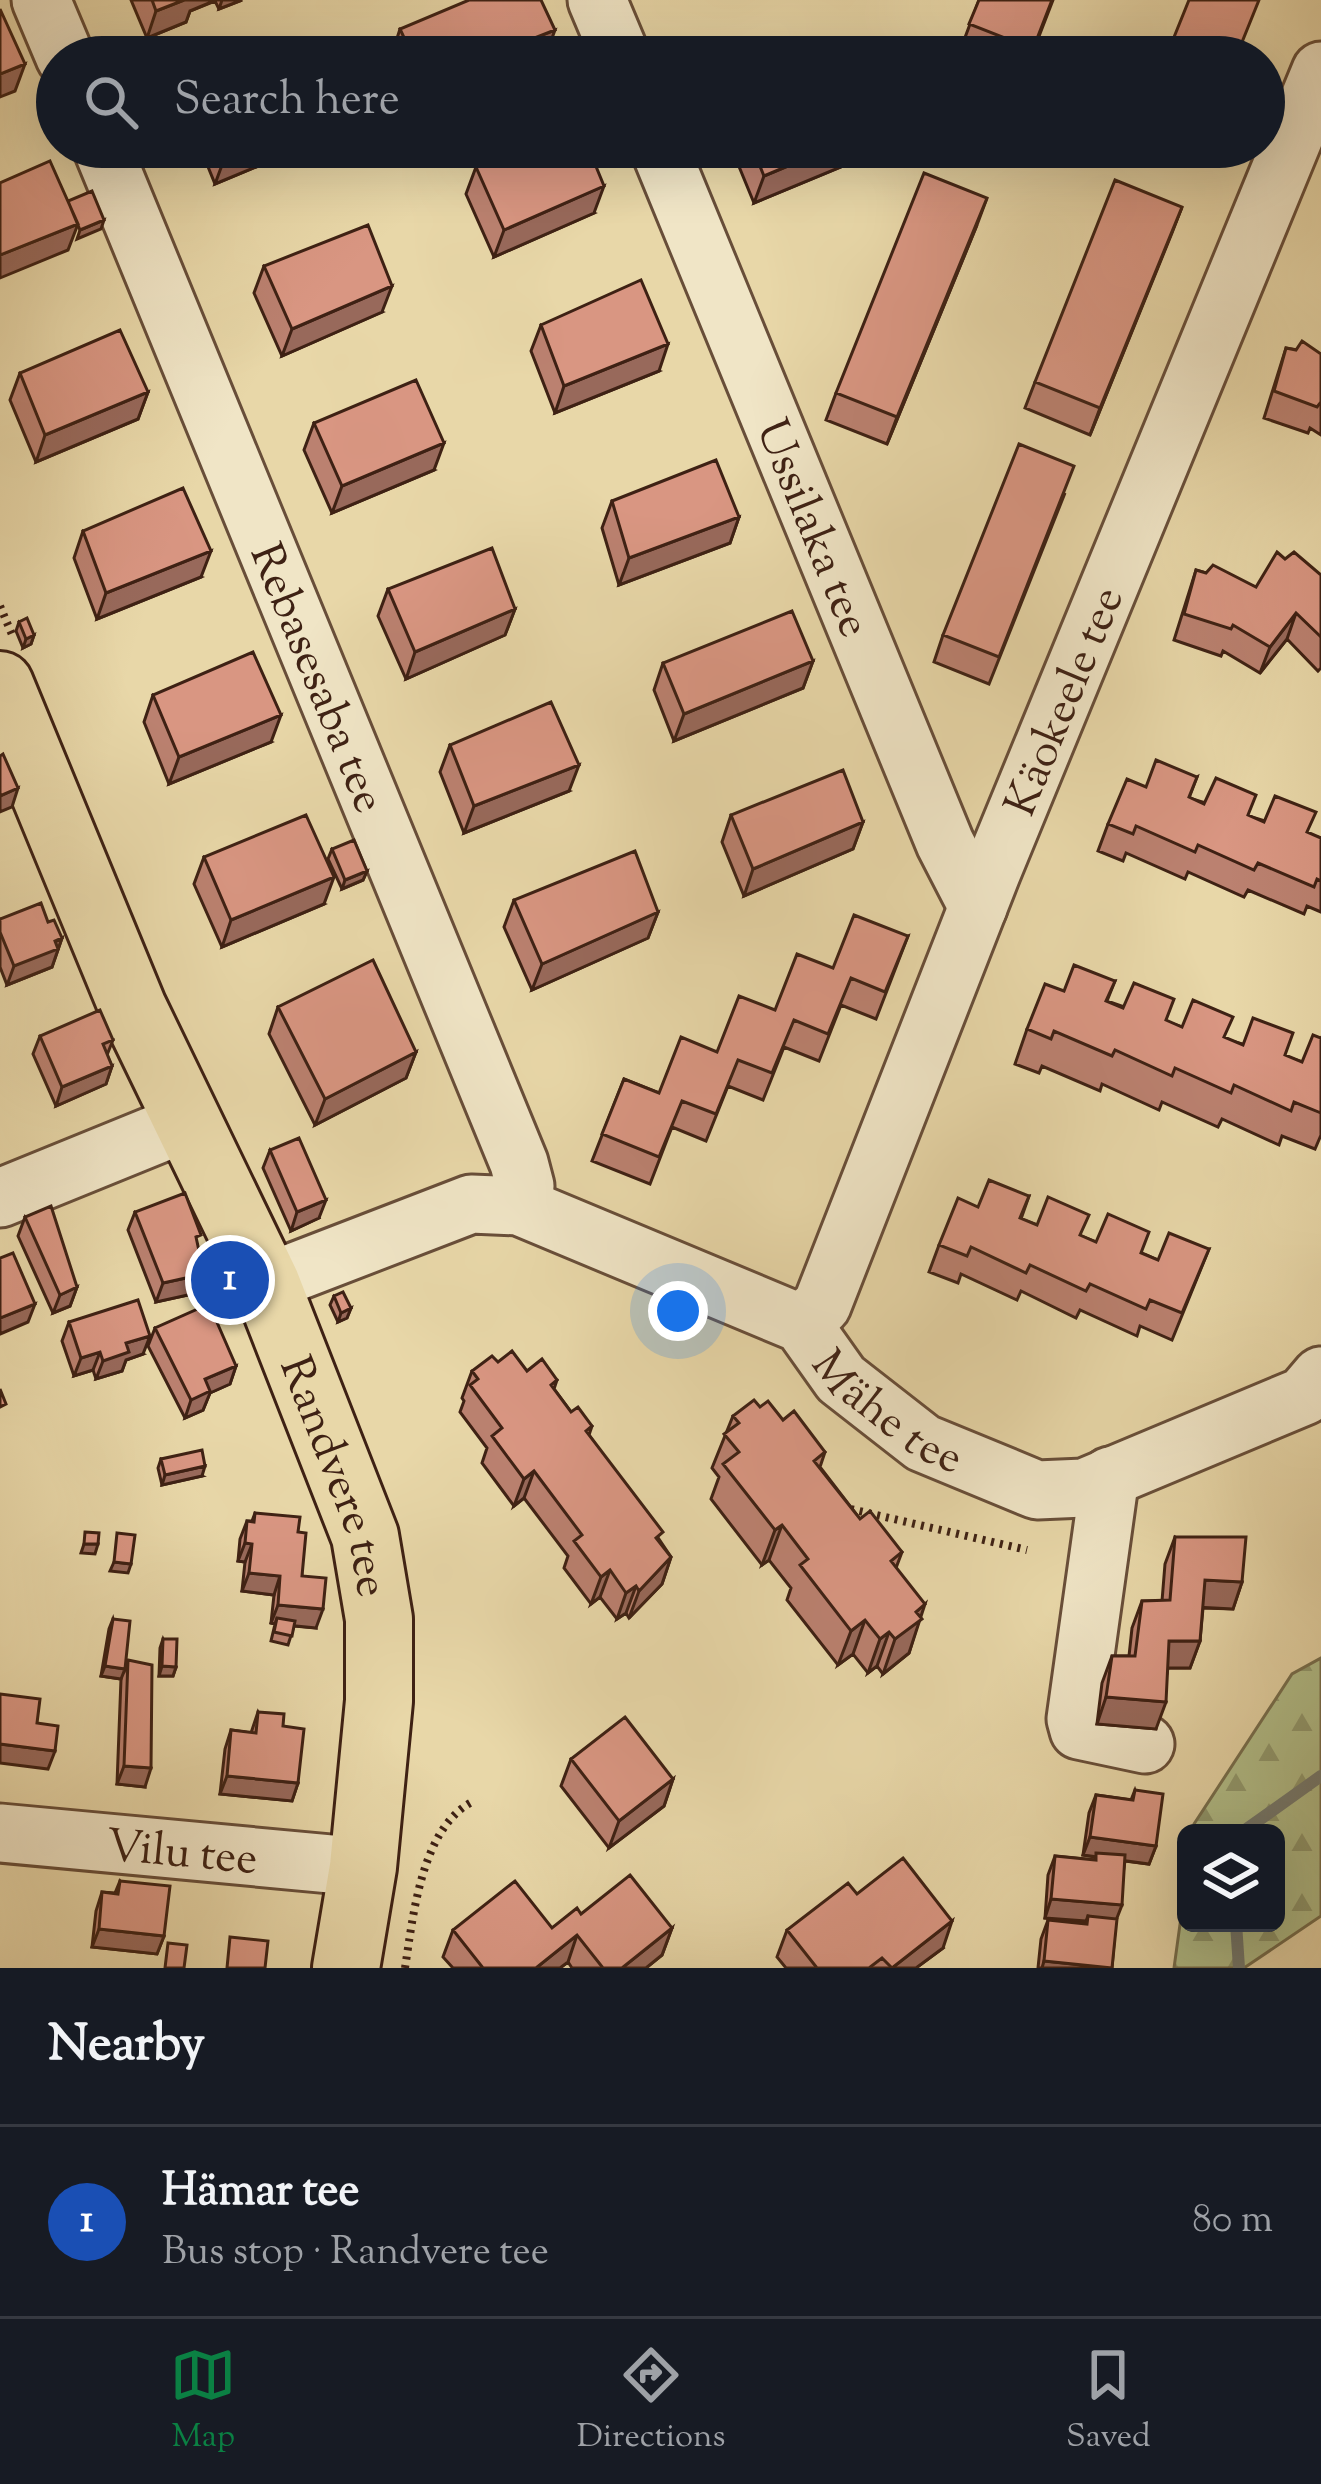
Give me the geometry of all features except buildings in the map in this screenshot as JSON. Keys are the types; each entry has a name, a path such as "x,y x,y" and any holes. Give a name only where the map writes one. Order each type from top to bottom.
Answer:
{"main road":[{"name":"Randvere tee","path":"0,685 133,1008 266,1283 365,1537 380,1701 363,1868 346,1968"}],"street":[{"path":"41,0 56,36"},
{"path":"597,0 612,36"},
{"name":"Käokeele tee","path":"1285,159 1321,71"},
{"name":"Rebasesaba tee","path":"111,168 519,1163 525,1186 519,1207"},
{"name":"Ussilaka tee","path":"667,168 945,843 978,907"},
{"name":"Käokeele tee","path":"802,1324 822,1305 978,907 1281,168"},
{"path":"0,1198 187,1122"},
{"name":"Mähe tee","path":"266,1283 471,1204 519,1207 553,1216 802,1324 841,1379 923,1443 1036,1490 1084,1488 1304,1396 1321,1376"},
{"path":"1111,1476 1076,1719 1079,1730 1089,1735 1145,1744"},
{"name":"Vilu tee","path":"0,1833 363,1868"}],"path":[{"path":"828,1505 891,1514 1027,1550"},
{"path":"405,1968 424,1876 452,1813 470,1803"}],"green space":[{"path":"1321,1658 1321,1916 1244,1968 1174,1968 1179,1932 1285,1932 1285,1824 1194,1824 1292,1674"}],"waterway":[{"path":"1254,1824 1321,1776"},
{"path":"1237,1932 1239,1968"}],"place":[{"name":"Hämar tee","path":"230,1280"}]}
